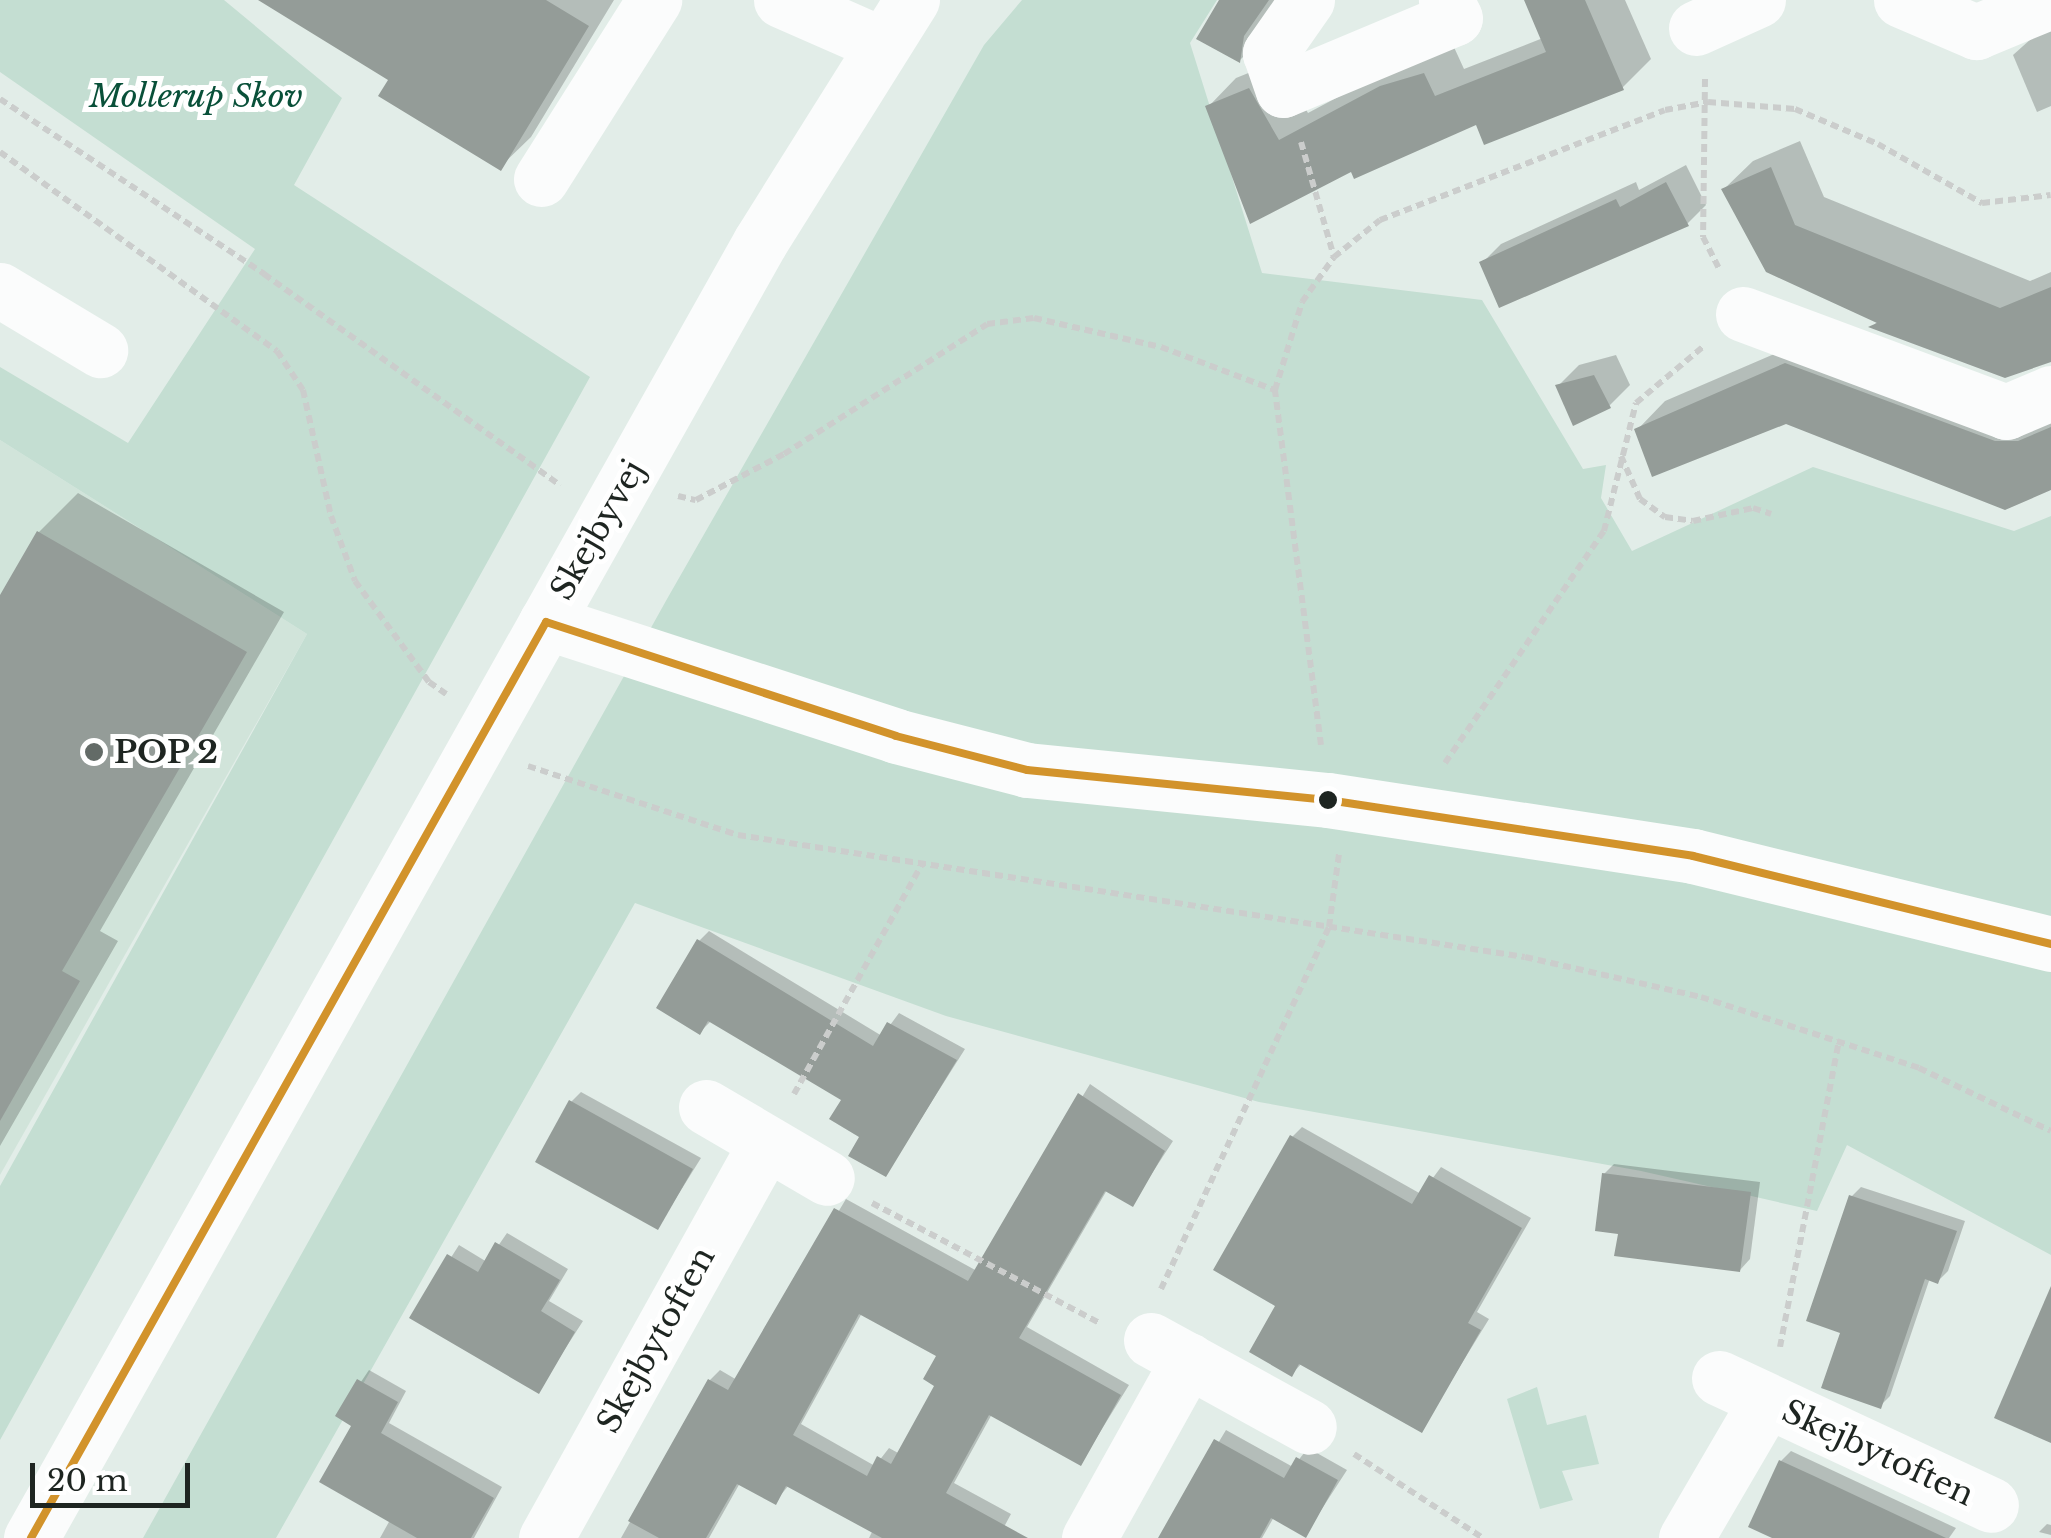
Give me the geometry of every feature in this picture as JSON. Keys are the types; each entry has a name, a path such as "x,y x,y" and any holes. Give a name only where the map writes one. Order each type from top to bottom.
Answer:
{"street":[{"path":"542,179 654,0"},
{"path":"781,0 881,44"},
{"name":"Skejbyvej","path":"31,1538 618,496 881,44 912,0"},
{"path":"1307,0 1270,53 1283,90 1455,18 1446,0"},
{"path":"1696,28 1758,0"},
{"path":"1901,0 1976,32 2051,2"},
{"path":"0,290 100,350"},
{"path":"1742,314 2006,412 2051,393"},
{"path":"546,622 896,736 1026,770 1337,802 1692,856 2051,944"},
{"path":"706,1108 827,1178"},
{"name":"Skejbytoften","path":"546,1538 766,1143"},
{"path":"1089,1538 1170,1350 1309,1427"},
{"name":"Skejbytoften","path":"1686,1538 1742,1389 1991,1505"}],"path":[{"path":"1696,28 1708,102 1703,237 1711,252"},
{"path":"1283,90 1334,256"},
{"path":"0,100 264,274 618,496 696,500 784,454 940,349 988,324 1034,318 1161,347 1275,390"},
{"path":"1170,1350 1150,1311 1329,927 1337,802 1275,390 1302,302 1334,256 1380,220 1665,110 1708,102 1795,109 1878,144 1982,203 2051,196"},
{"path":"1410,813 1588,560 1604,530 1636,403 1742,314"},
{"path":"1620,455 1640,499 1665,517 1693,521 1753,508 1771,514"},
{"path":"766,1143 923,862"},
{"path":"1742,1389 1839,1040"},
{"path":"827,1178 1124,1335 1170,1350"},
{"path":"1309,1427 1483,1538"}],"shaded area":[{"path":"0,440 307,634 0,1175"}],"green space":[{"name":"Mollerup Skov","path":"0,0 224,0 342,98 294,185 590,377 0,1440 0,1186 307,634 0,440 0,367 128,443 255,249 0,72"},
{"path":"1022,0 1217,0 1190,43 1262,273 1482,300 1583,469 1606,465 1601,498 1632,551 1813,467 2014,531 2051,516 2051,1255 1847,1145 1817,1211 1641,1171 1259,1102 946,1016 635,903 276,1538 143,1538 667,599 984,45"},
{"path":"1537,1387 1547,1425 1586,1415 1599,1464 1562,1471 1573,1500 1540,1509 1507,1399"}],"building":[{"path":"258,0 546,0 589,26 501,171 378,96 388,80"},
{"path":"1219,0 1269,0 1244,36 1240,63 1196,39"},
{"path":"1524,0 1585,0 1624,90 1484,145 1476,125 1354,179 1351,172 1250,224 1205,106 1249,88 1279,140 1380,86 1424,73 1435,96 1546,52"},
{"path":"1771,167 1795,225 2000,308 2051,287 2051,362 2005,378 1868,327 1877,323 1766,272 1721,189"},
{"path":"1666,182 1689,226 1499,308 1479,262 1616,199 1620,207"},
{"path":"1785,363 1995,441 2018,441 2051,427 2051,490 2005,510 1786,424 1652,477 1634,429"},
{"path":"1594,375 1611,408 1573,426 1555,385"},
{"name":"POP 2","path":"37,531 247,652 62,971 80,981 0,1121 0,595"},
{"path":"697,939 873,1046 887,1022 957,1060 886,1177 848,1156 859,1137 829,1119 841,1100 708,1021 700,1035 656,1008"},
{"path":"1078,1093 1165,1151 1133,1207 1105,1191 1019,1338 1121,1395 1081,1466 989,1415 946,1493 1028,1538 882,1538 786,1486 776,1505 737,1484 706,1538 659,1538 628,1521 708,1379 728,1390 834,1208 968,1281","holes":["859,1314 936,1356 923,1379 934,1386 891,1464 877,1456 867,1476 793,1435"]},
{"path":"569,1100 693,1169 658,1230 535,1162"},
{"path":"1290,1135 1412,1204 1429,1175 1522,1228 1468,1323 1481,1330 1422,1433 1299,1364 1292,1377 1249,1352 1275,1306 1213,1270"},
{"path":"1602,1173 1751,1192 1740,1272 1614,1256 1618,1234 1595,1231"},
{"path":"1849,1195 1957,1231 1938,1284 1925,1279 1881,1409 1821,1388 1840,1333 1806,1321"},
{"path":"495,1242 560,1280 541,1311 575,1332 539,1394 409,1318 447,1254 478,1272"},
{"path":"2051,1286 2051,1443 1994,1418"},
{"path":"357,1379 398,1402 381,1433 494,1498 471,1538 417,1538 319,1482 351,1426 335,1416"},
{"path":"1214,1439 1284,1478 1296,1457 1338,1480 1306,1538 1271,1518 1260,1538 1158,1538"},
{"path":"1779,1460 1946,1538 1772,1538 1748,1527"}],"transit line":[{"path":"31,1538 546,622 896,736 1027,770 1328,800 1693,856 2051,944"}],"place":[{"name":"POP 2","path":"94,752"}]}
